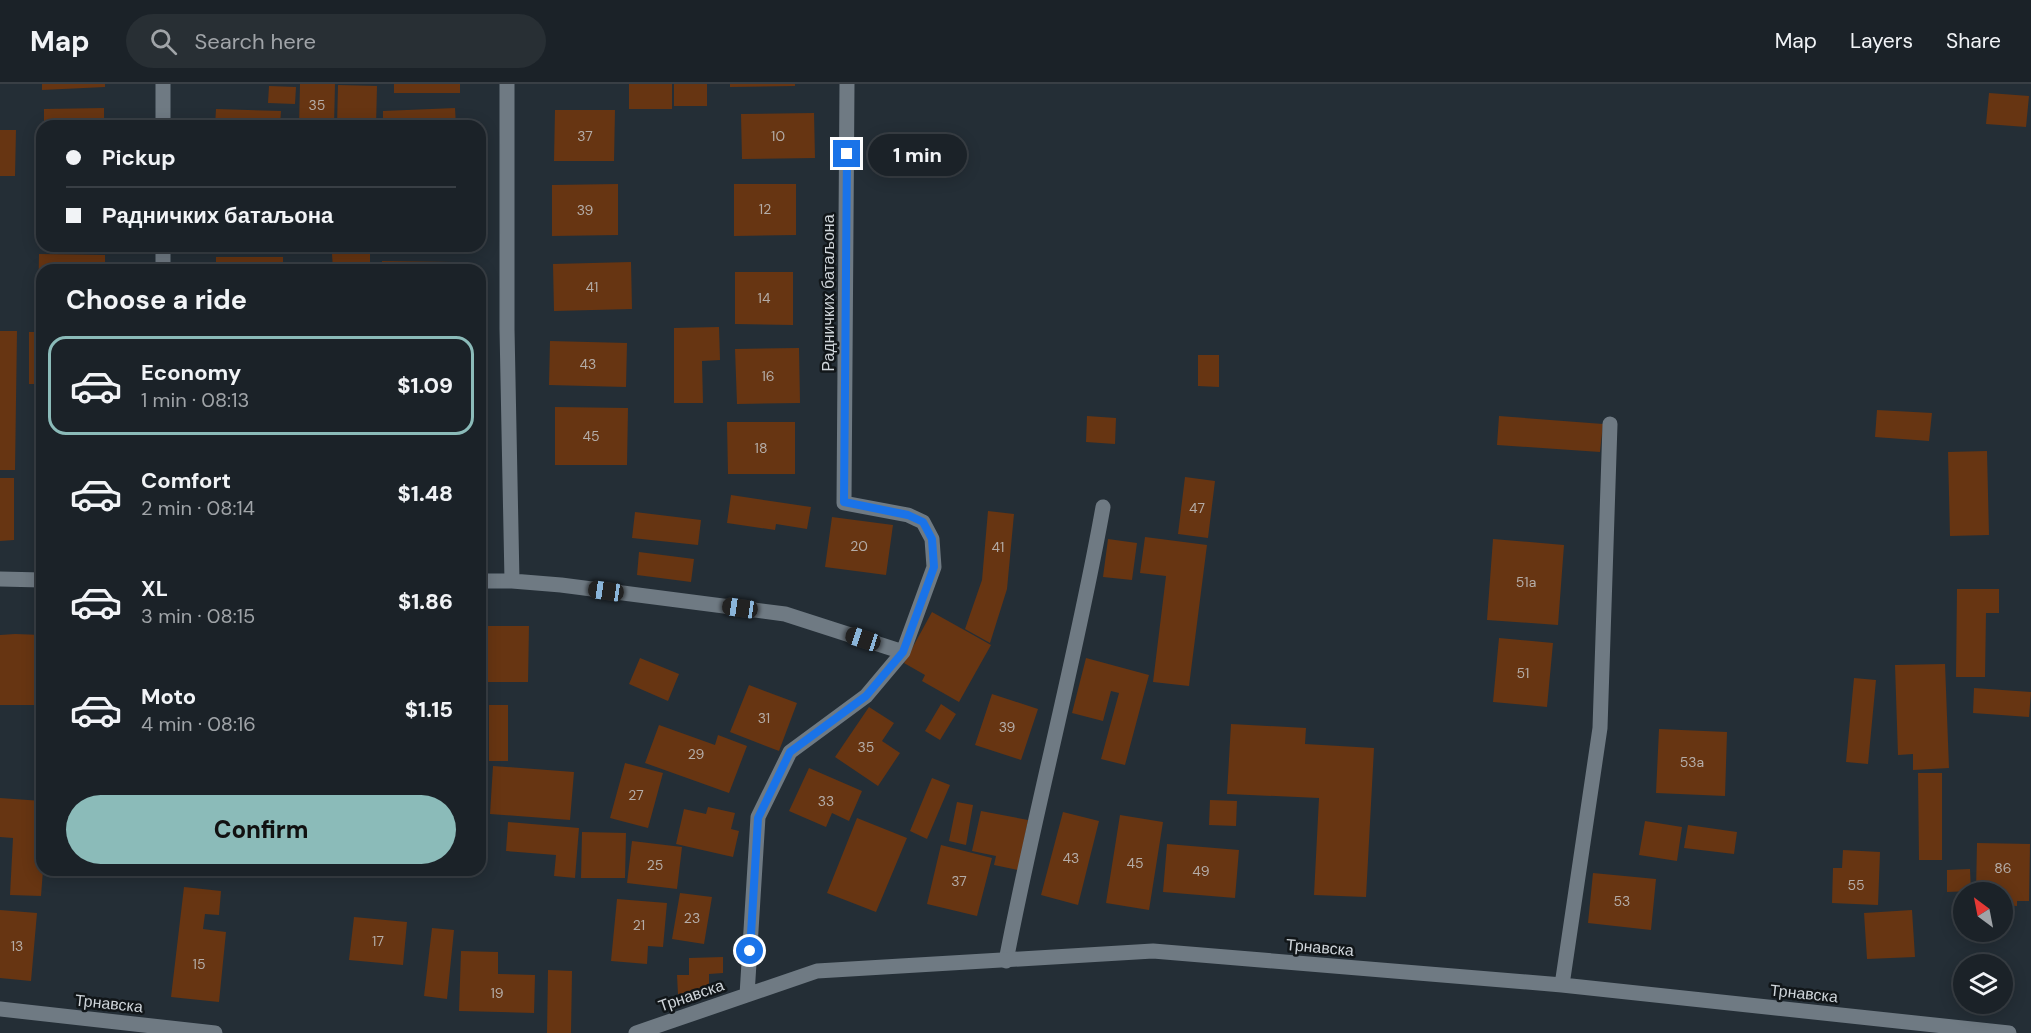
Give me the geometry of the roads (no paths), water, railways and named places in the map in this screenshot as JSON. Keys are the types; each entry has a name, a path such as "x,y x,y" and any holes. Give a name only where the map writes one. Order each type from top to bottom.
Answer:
{"street":[{"path":"163,84 163,120"},
{"path":"507,84 507,329 512,581"},
{"name":"Радничких батаљона","path":"847,84 844,502 908,515 923,522 932,539 934,567 903,652"},
{"path":"1562,985 1600,728 1610,424"},
{"path":"1006,961 1018,898 1088,590 1103,507"},
{"path":"0,579 36,580"},
{"path":"486,581 561,585 785,614 903,652 866,696 790,752 758,818 747,995"},
{"name":"Трнавска","path":"636,1033 652,1030 817,971 1153,951 1562,985 2009,1033"},
{"name":"Трнавска","path":"0,1010 215,1033"}]}
